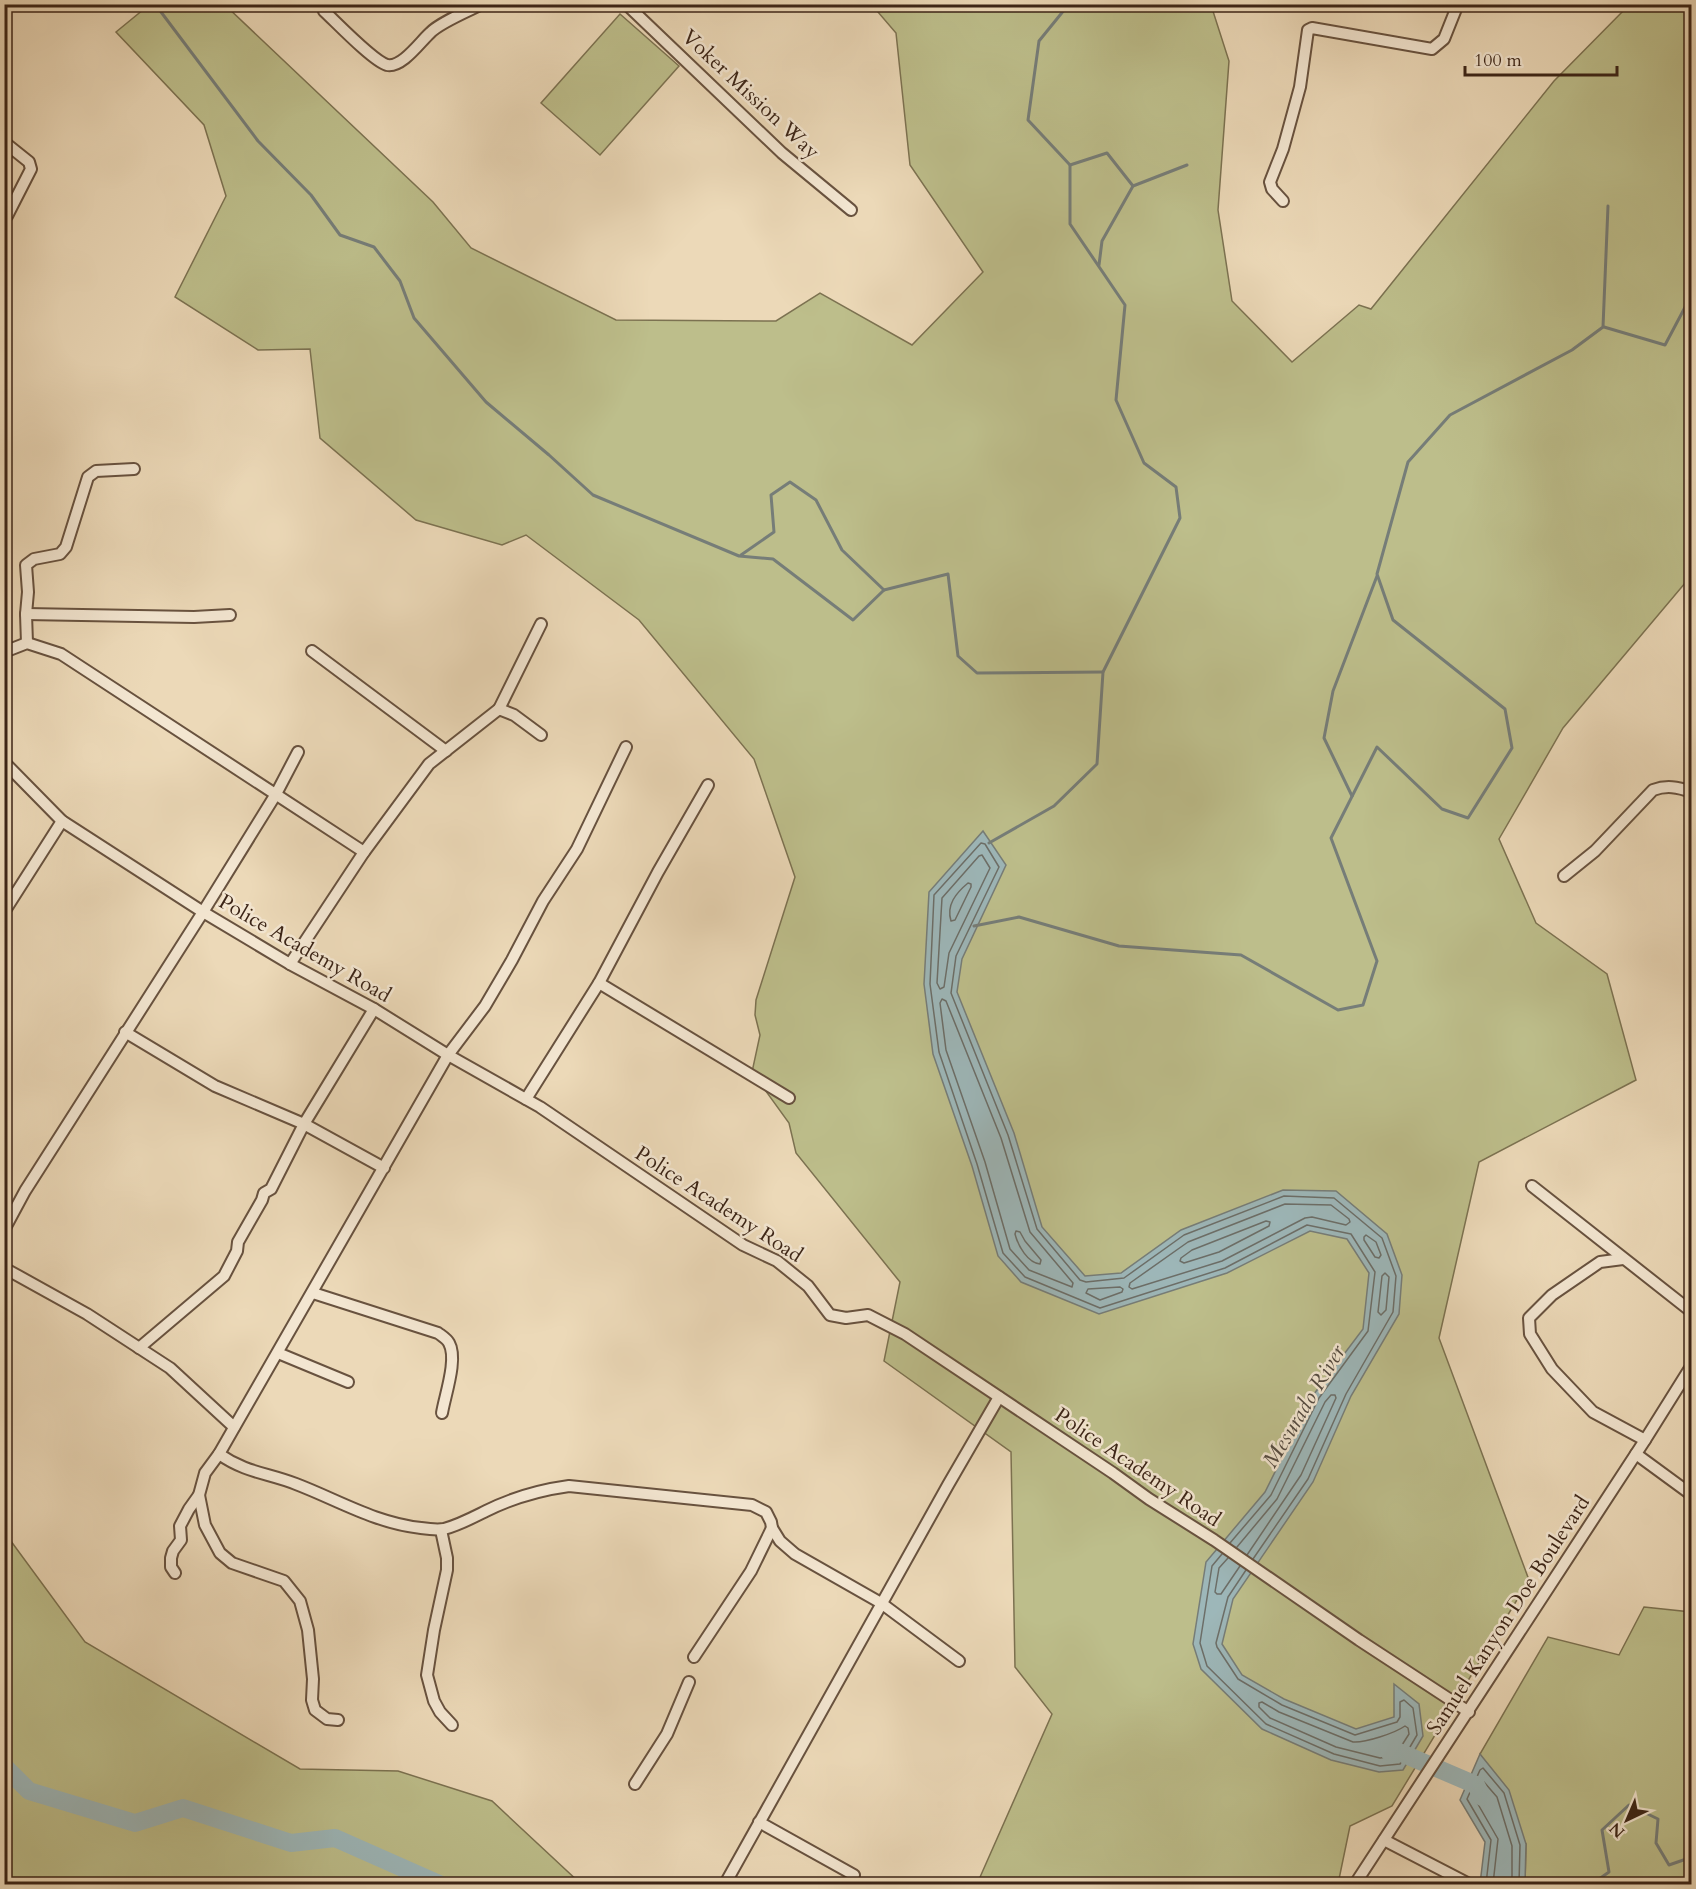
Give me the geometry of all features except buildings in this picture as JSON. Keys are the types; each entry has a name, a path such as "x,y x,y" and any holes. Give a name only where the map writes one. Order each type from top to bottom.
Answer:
{"street":[{"path":"4,13 6,4"},
{"path":"321,4 324,11 364,49 387,65 398,64 432,30 482,4"},
{"name":"Voker Mission Way","path":"626,4 782,153 851,210"},
{"path":"1283,201 1272,189 1270,182 1300,87 1308,30 1312,28 1432,49 1444,39 1458,4"},
{"path":"4,142 29,162 31,169 7,216"},
{"path":"27,643 26,565 34,559 60,554 66,547 88,477 96,471 134,469"},
{"path":"26,614 194,617 230,615"},
{"path":"290,964 364,852 429,764 499,709 541,624"},
{"path":"4,652 27,643 61,654 364,852"},
{"path":"312,651 446,751"},
{"path":"499,709 514,715 541,735"},
{"path":"175,1573 171,1567 171,1558 181,1540 180,1526 198,1495 205,1473 219,1454 313,1293 448,1055 485,1006 513,960 543,900 577,849 626,747"},
{"path":"4,1230 25,1191 276,794 298,752"},
{"name":"Police Academy Road","path":"4,762 62,821 203,912 526,1099 743,1245 777,1261 808,1286 830,1315 846,1318 868,1315 905,1334 1468,1712"},
{"path":"526,1099 599,983 658,872 708,785"},
{"path":"1564,876 1596,851 1653,790 1665,786 1692,792"},
{"path":"4,912 62,821"},
{"path":"599,983 789,1098"},
{"path":"139,1348 224,1276 237,1251 238,1242 264,1193 271,1189 304,1124 374,1009"},
{"path":"125,1032 215,1086 304,1124 384,1168"},
{"path":"1532,1186 1692,1312"},
{"path":"1623,1259 1600,1262 1552,1294 1529,1318 1530,1334 1551,1369 1593,1412 1645,1440"},
{"path":"4,1269 87,1314 170,1368 234,1427"},
{"path":"313,1293 438,1333 448,1341 452,1362 442,1413"},
{"path":"278,1353 348,1383"},
{"name":"Samuel Kanyon Doe Boulevard","path":"1355,1884 1692,1365"},
{"path":"725,1884 881,1603 999,1397"},
{"path":"219,1454 233,1464 297,1484 363,1514 404,1526 441,1530 472,1520 512,1500 545,1489 569,1486 752,1505 766,1512 780,1541 795,1554 881,1603 959,1660"},
{"path":"1636,1454 1692,1495"},
{"path":"198,1495 205,1525 220,1553 232,1563 284,1581 300,1601 308,1629 313,1679 312,1700 315,1710 327,1719 338,1720"},
{"path":"694,1657 751,1571 772,1528"},
{"path":"441,1530 447,1570 427,1675 434,1701 452,1725"},
{"path":"635,1784 667,1734 689,1682"},
{"path":"759,1822 854,1875"},
{"path":"1384,1840 1469,1884"}],"green space":[{"path":"149,5 225,5 433,202 471,248 616,320 776,321 820,293 912,345 983,272 910,165 896,33 872,5 1211,5 1229,61 1218,210 1232,301 1292,362 1359,305 1371,309 1554,81 1629,5 1691,5 1691,576 1563,728 1499,839 1536,923 1607,974 1636,1080 1479,1162 1439,1338 1529,1580 1392,1806 1350,1826 1338,1884 977,1884 1052,1714 1015,1667 1011,1452 884,1361 900,1282 796,1153 789,1123 752,1072 760,1035 755,1015 756,1000 795,877 754,759 639,620 526,535 502,545 416,520 320,438 310,349 258,350 175,297 226,196 204,125 116,32"},
{"path":"620,14 679,66 600,155 541,103"},
{"path":"5,1533 85,1642 300,1769 398,1771 492,1801 581,1884 5,1884"},
{"path":"1644,1607 1691,1612 1691,1884 1525,1884 1526,1844 1480,1754 1548,1637 1619,1655"}],"water":[{"path":"983,831 1006,865 962,959 957,992 1014,1133 1042,1227 1085,1276 1121,1273 1181,1230 1283,1190 1336,1191 1387,1234 1402,1275 1399,1314 1351,1396 1313,1482 1233,1599 1222,1644 1242,1675 1284,1699 1356,1729 1394,1717 1394,1684 1419,1704 1423,1736 1403,1770 1379,1772 1331,1760 1262,1729 1201,1669 1193,1644 1206,1562 1265,1492 1314,1394 1363,1329 1369,1273 1347,1239 1310,1231 1227,1273 1099,1314 1021,1282 998,1256 972,1166 933,1054 924,984 929,892"},
{"path":"1480,1754 1509,1790 1526,1844 1525,1884 1480,1884 1485,1842 1460,1800"}],"waterway":[{"path":"155,4 258,141 311,195 340,235 374,247 400,281 414,318 486,402 593,495 739,556 773,559 853,620 884,590 948,574 958,656 977,673 1103,672"},
{"path":"989,843 1054,806 1097,764 1103,672 1180,518 1176,487 1144,463 1116,400 1125,305 1070,224 1070,165 1028,120 1039,41 1069,4"},
{"path":"1070,165 1107,153 1133,186"},
{"path":"1099,265 1102,241 1133,186 1187,165"},
{"path":"974,926 1019,917 1119,946 1241,955 1338,1010 1363,1005 1377,961 1331,838 1377,747 1442,809 1468,818 1512,748 1505,709 1393,620 1377,574 1408,462 1450,415 1572,350 1603,327 1608,206"},
{"path":"1604,327 1665,345 1692,294"},
{"path":"741,555 774,532 771,495 790,482 816,500 842,550 884,590"},
{"path":"1352,796 1324,738 1333,691 1377,576"},
{"name":"Mesurado River","path":"1389,1752 1399,1752 1476,1785 1482,1797"},
{"path":"4,1766 29,1791 135,1823 183,1808 291,1843 335,1838 439,1884"},
{"path":"1592,1884 1609,1872 1602,1830 1629,1805 1658,1819 1656,1843 1669,1865 1692,1857"},
{"path":"1522,1879 1546,1884"}]}
